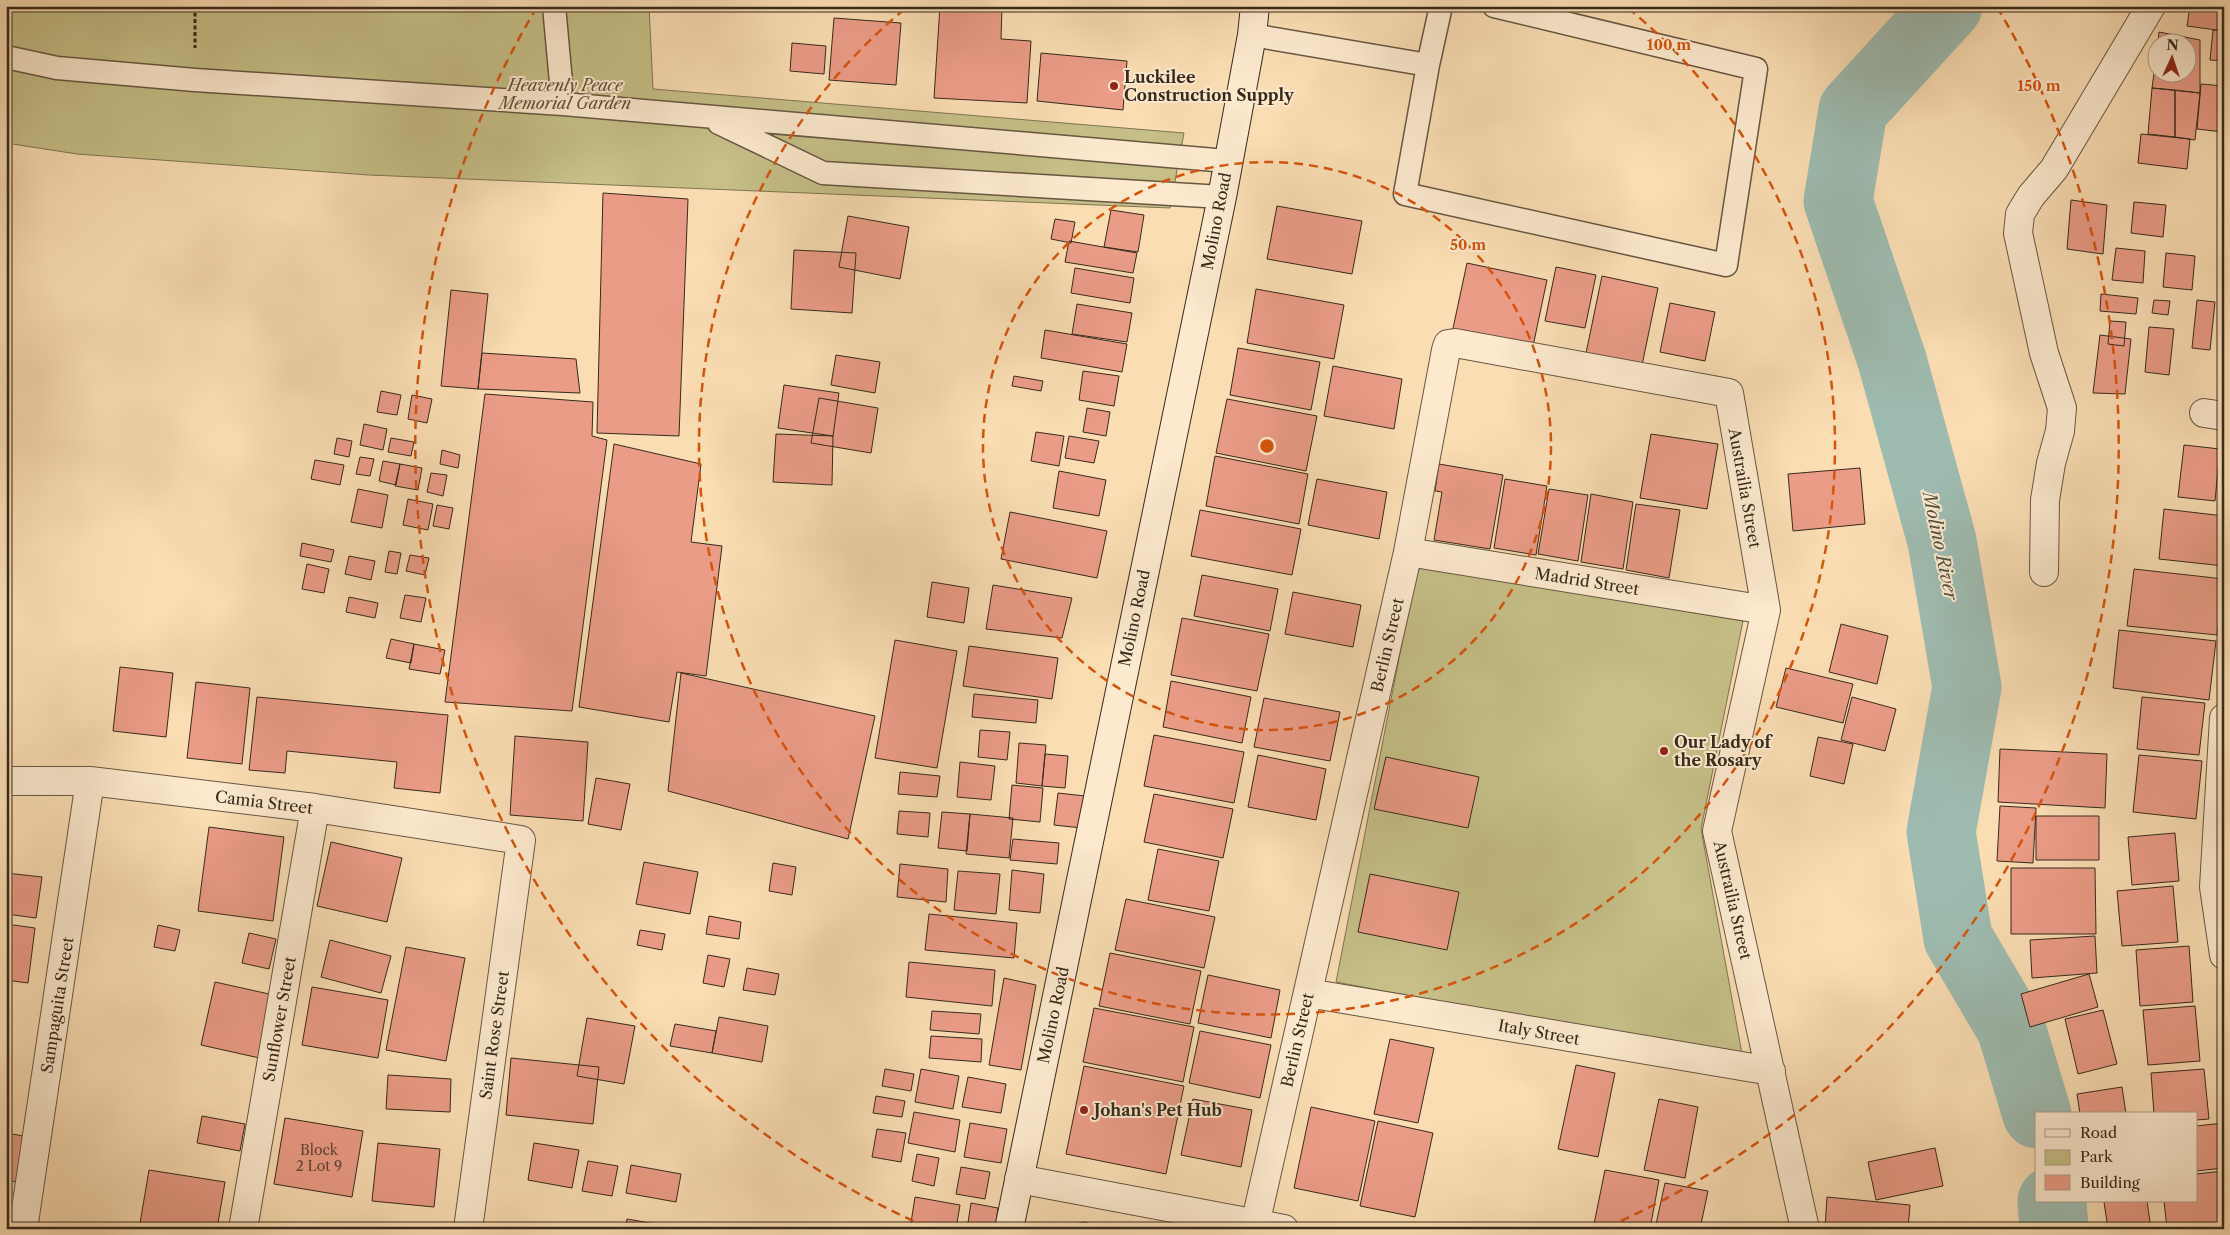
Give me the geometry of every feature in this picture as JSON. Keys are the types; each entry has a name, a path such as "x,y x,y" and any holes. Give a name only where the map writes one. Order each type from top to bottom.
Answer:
{"street":[{"name":"Molino Road","path":"1008,1229 1222,197 1227,161 1252,35 1255,6"},
{"path":"2044,572 2045,500 2051,463 2060,431 2062,408 2044,353 2018,233 2020,214 2031,196 2054,168 2150,6"},
{"name":"Berlin Street","path":"1255,1226 1408,552 1448,344 1455,343 1729,393"},
{"name":"Austrailia Street","path":"1729,393 1766,610 1718,831 1805,1229"},
{"name":"Madrid Street","path":"1408,552 1766,610"},
{"path":"2223,726 2214,887 2224,955"},
{"name":"Camia Street","path":"6,781 90,781 315,808 521,840"},
{"name":"Sampaguita Street","path":"23,1229 90,781"},
{"name":"Sunflower Street","path":"243,1229 315,808"},
{"name":"Saint Rose Street","path":"468,1229 521,840"},
{"name":"Italy Street","path":"1308,993 1771,1071"},
{"path":"1019,1179 1255,1226 1284,1229"}],"lane":[{"path":"554,6 563,104"},
{"path":"1441,6 1428,65 1405,194 1726,265 1756,68 1494,6"},
{"path":"1252,35 1428,65"},
{"path":"6,57 57,68 195,80 563,104 1227,161"},
{"path":"707,117 823,173 1222,197"}],"path":[{"path":"195,6 195,80"}],"green space":[{"name":"Heavenly Peace Memorial Garden","path":"6,6 649,6 653,89 1184,133 1170,208 369,175 77,154 6,143"},
{"path":"1417,566 1743,621 1701,829 1743,1059 1336,982"}],"building":[{"path":"940,6 1002,6 1001,39 1031,41 1027,103 934,98"},
{"path":"2190,6 2224,6 2224,31 2187,26"},
{"path":"834,18 901,23 896,85 829,80"},
{"path":"2213,30 2224,31 2224,61 2210,60"},
{"path":"2198,40 2200,40 2200,93 2152,88 2153,82 2198,82"},
{"path":"792,43 826,46 824,74 790,71"},
{"path":"1041,53 1127,61 1123,110 1037,101"},
{"path":"2201,84 2224,86 2223,132 2197,129"},
{"path":"2152,88 2175,90 2175,137 2148,134"},
{"path":"2175,90 2200,93 2195,140 2175,137"},
{"path":"2141,134 2190,139 2187,169 2138,163"},
{"path":"603,193 688,199 679,436 597,433"},
{"path":"2071,200 2107,205 2103,254 2067,249"},
{"path":"2134,202 2166,205 2163,237 2131,233"},
{"path":"1277,206 1362,221 1352,274 1267,259"},
{"path":"1111,210 1144,215 1138,252 1104,247"},
{"path":"848,216 909,227 900,279 839,267"},
{"path":"1055,219 1075,222 1071,243 1051,239"},
{"path":"1069,241 1137,253 1133,273 1065,262"},
{"path":"2116,248 2145,251 2143,283 2112,280"},
{"path":"794,250 856,253 852,313 791,309"},
{"path":"2166,253 2195,256 2192,290 2163,287"},
{"path":"1467,263 1547,280 1532,351 1452,333"},
{"path":"1556,267 1596,275 1585,328 1545,321"},
{"path":"1075,268 1134,278 1130,303 1071,293"},
{"path":"1602,276 1658,288 1641,370 1585,358"},
{"path":"1256,289 1344,305 1334,359 1247,343"},
{"path":"451,290 488,294 478,389 441,386"},
{"path":"2101,294 2138,298 2136,314 2100,311"},
{"path":"2154,300 2170,301 2168,315 2152,313"},
{"path":"2197,300 2215,302 2210,350 2192,348"},
{"path":"1670,303 1715,312 1705,361 1660,352"},
{"path":"1077,304 1132,313 1127,342 1072,334"},
{"path":"2110,321 2126,322 2124,346 2108,344"},
{"path":"2149,327 2174,329 2169,375 2145,372"},
{"path":"1045,330 1127,344 1122,372 1041,358"},
{"path":"2100,335 2131,339 2125,394 2093,393"},
{"path":"1238,348 1320,362 1311,410 1230,395"},
{"path":"482,353 576,359 580,393 478,389"},
{"path":"836,355 880,362 875,393 831,385"},
{"path":"1333,366 1402,379 1394,429 1324,416"},
{"path":"1083,371 1119,376 1114,406 1079,400"},
{"path":"1014,376 1043,381 1041,391 1012,386"},
{"path":"784,385 839,393 833,436 778,428"},
{"path":"381,391 401,395 397,415 377,412"},
{"path":"485,394 593,402 592,436 607,440 572,711 445,702"},
{"path":"412,395 432,399 427,423 408,419"},
{"path":"819,398 878,408 871,453 811,443"},
{"path":"1227,399 1317,416 1306,471 1216,453"},
{"path":"1087,408 1110,412 1106,436 1083,432"},
{"path":"364,424 387,429 383,450 360,445"},
{"path":"1036,432 1064,436 1059,466 1031,461"},
{"path":"776,434 833,436 832,485 773,482"},
{"path":"1651,434 1718,444 1707,509 1640,498"},
{"path":"1069,436 1099,441 1094,463 1065,458"},
{"path":"337,438 352,441 349,457 334,454"},
{"path":"391,438 414,442 411,456 388,452"},
{"path":"614,444 701,464 691,542 722,546 706,676 677,672 669,722 579,707"},
{"path":"2184,445 2220,449 2215,501 2178,497"},
{"path":"442,450 460,455 458,468 440,464"},
{"path":"1215,456 1308,474 1299,524 1206,506"},
{"path":"360,457 374,459 370,476 356,474"},
{"path":"315,460 344,465 340,485 311,479"},
{"path":"383,461 400,464 396,485 379,481"},
{"path":"400,464 422,468 418,490 395,486"},
{"path":"1439,464 1503,475 1490,549 1434,540 1442,492 1435,491"},
{"path":"1860,468 1865,524 1793,531 1788,474"},
{"path":"1059,471 1106,480 1099,516 1053,508"},
{"path":"431,473 447,475 443,496 427,492"},
{"path":"1317,479 1387,492 1379,539 1308,525"},
{"path":"1505,479 1547,486 1536,555 1494,548"},
{"path":"358,489 388,495 382,528 351,522"},
{"path":"1549,489 1588,495 1578,561 1538,554"},
{"path":"1591,494 1633,502 1623,569 1581,562"},
{"path":"408,499 433,504 428,530 403,525"},
{"path":"1636,504 1680,510 1669,578 1626,570"},
{"path":"437,505 453,508 449,529 433,526"},
{"path":"2164,509 2224,516 2224,566 2159,559"},
{"path":"1200,510 1301,529 1292,575 1191,556"},
{"path":"1010,512 1107,531 1097,578 1001,559"},
{"path":"302,543 334,550 331,562 300,556"},
{"path":"389,551 401,553 397,574 385,572"},
{"path":"410,555 429,558 425,575 406,571"},
{"path":"349,556 375,561 371,580 345,574"},
{"path":"307,564 329,569 324,593 302,589"},
{"path":"2134,569 2224,579 2217,635 2127,626"},
{"path":"1202,575 1278,589 1270,631 1194,616"},
{"path":"932,582 969,588 964,623 927,617"},
{"path":"993,585 1072,598 1062,638 986,629"},
{"path":"1293,592 1361,605 1353,647 1285,634"},
{"path":"405,595 426,598 421,622 400,618"},
{"path":"349,597 378,603 375,618 346,612"},
{"path":"1182,618 1269,634 1257,691 1171,675"},
{"path":"1841,624 1888,636 1877,684 1829,672"},
{"path":"2119,630 2216,641 2209,700 2113,688"},
{"path":"391,639 414,644 411,663 386,658"},
{"path":"895,640 957,651 937,768 875,758"},
{"path":"414,644 445,650 440,674 409,669"},
{"path":"969,646 1058,658 1052,699 963,686"},
{"path":"120,667 173,673 166,737 113,731"},
{"path":"1786,668 1853,684 1843,723 1776,707"},
{"path":"681,673 875,716 848,839 668,791"},
{"path":"1171,681 1251,697 1242,743 1163,727"},
{"path":"196,682 250,688 242,764 187,758"},
{"path":"974,694 1038,700 1036,723 972,717"},
{"path":"257,697 448,715 440,793 394,788 397,762 287,751 285,773 249,770"},
{"path":"1852,697 1896,709 1885,751 1841,740"},
{"path":"2142,697 2205,703 2199,755 2137,749"},
{"path":"1264,698 1340,712 1330,761 1254,747"},
{"path":"980,730 1010,732 1007,760 978,757"},
{"path":"1154,735 1244,752 1234,803 1144,786"},
{"path":"515,736 588,742 583,821 510,815"},
{"path":"1818,737 1853,744 1844,784 1810,776"},
{"path":"1019,743 1046,745 1042,786 1016,783"},
{"path":"2000,749 2107,754 2105,808 1998,802"},
{"path":"1045,754 1068,756 1065,788 1042,786"},
{"path":"1258,755 1326,769 1316,820 1248,807"},
{"path":"2139,755 2202,761 2196,819 2133,812"},
{"path":"1386,757 1479,777 1468,828 1374,809"},
{"path":"960,762 995,766 991,800 957,797"},
{"path":"900,772 940,776 937,797 898,794"},
{"path":"596,778 630,784 621,830 588,824"},
{"path":"1012,785 1043,788 1040,822 1009,819"},
{"path":"1058,793 1085,796 1082,828 1054,825"},
{"path":"1154,794 1233,809 1223,858 1144,842"},
{"path":"2000,806 2036,808 2033,863 1997,861"},
{"path":"899,811 930,813 928,837 897,834"},
{"path":"942,812 970,814 967,851 938,848"},
{"path":"970,814 1013,818 1009,858 966,854"},
{"path":"2036,816 2099,816 2099,860 2036,860"},
{"path":"209,827 284,837 273,921 198,911"},
{"path":"2175,833 2179,881 2132,885 2128,837"},
{"path":"1013,839 1059,843 1057,864 1010,860"},
{"path":"331,842 402,858 387,922 317,906"},
{"path":"1158,849 1219,861 1209,911 1148,900"},
{"path":"644,862 698,872 690,914 636,904"},
{"path":"773,863 796,867 792,895 769,891"},
{"path":"900,864 948,869 946,902 897,897"},
{"path":"2011,868 2095,868 2096,934 2011,934"},
{"path":"1012,870 1044,874 1040,913 1009,910"},
{"path":"958,871 1000,874 996,914 954,910"},
{"path":"6,873 42,877 36,918 6,914"},
{"path":"1370,874 1459,892 1447,950 1358,932"},
{"path":"2173,886 2178,942 2122,946 2117,891"},
{"path":"1126,899 1215,917 1204,968 1115,950"},
{"path":"929,914 1017,923 1014,958 925,950"},
{"path":"709,916 741,922 739,939 706,934"},
{"path":"6,924 35,928 28,983 6,980"},
{"path":"158,925 180,930 175,951 154,947"},
{"path":"640,930 665,934 662,950 637,945"},
{"path":"249,933 276,939 269,969 242,963"},
{"path":"2095,936 2097,973 2032,978 2030,940"},
{"path":"330,940 391,956 381,993 321,977"},
{"path":"2189,946 2193,1002 2140,1006 2136,950"},
{"path":"406,947 465,958 446,1061 386,1050"},
{"path":"1110,953 1201,971 1190,1024 1099,1006"},
{"path":"708,955 730,959 724,987 703,983"},
{"path":"909,962 995,970 992,1006 906,997"},
{"path":"747,968 779,974 775,995 743,990"},
{"path":"2089,974 2098,1007 2030,1027 2021,994"},
{"path":"1208,975 1280,990 1271,1038 1198,1023"},
{"path":"1004,978 1036,985 1021,1070 989,1065"},
{"path":"215,982 278,996 264,1059 201,1045"},
{"path":"312,987 388,1000 378,1058 302,1045"},
{"path":"2195,1006 2200,1061 2148,1065 2143,1010"},
{"path":"1094,1008 1194,1027 1183,1082 1083,1062"},
{"path":"2103,1010 2117,1064 2078,1074 2065,1019"},
{"path":"932,1011 981,1014 979,1034 930,1030"},
{"path":"719,1017 768,1026 762,1062 712,1053"},
{"path":"587,1018 635,1026 624,1084 577,1076"},
{"path":"675,1024 716,1031 712,1053 670,1046"},
{"path":"1200,1031 1271,1045 1260,1098 1189,1083"},
{"path":"931,1036 982,1039 981,1062 929,1058"},
{"path":"1390,1039 1434,1048 1418,1123 1374,1114"},
{"path":"511,1058 599,1067 593,1124 506,1115"},
{"path":"1576,1065 1615,1073 1598,1157 1558,1149"},
{"path":"1084,1066 1184,1086 1166,1174 1066,1154"},
{"path":"885,1069 914,1074 911,1091 882,1086"},
{"path":"921,1069 959,1076 953,1109 915,1102"},
{"path":"2204,1069 2209,1119 2198,1120 2198,1112 2154,1112 2151,1073"},
{"path":"388,1075 451,1079 450,1112 386,1109"},
{"path":"968,1077 1006,1084 1001,1113 962,1107"},
{"path":"2122,1087 2126,1112 2080,1112 2077,1094"},
{"path":"876,1096 905,1101 902,1117 873,1113"},
{"path":"1193,1099 1252,1110 1241,1167 1181,1155"},
{"path":"1659,1099 1698,1107 1685,1178 1644,1170"},
{"path":"1311,1107 1375,1121 1358,1201 1294,1188"},
{"path":"914,1112 960,1120 955,1152 908,1143"},
{"path":"202,1116 245,1124 240,1151 197,1143"},
{"path":"285,1118 363,1131 352,1197 274,1184"},
{"path":"1378,1121 1433,1133 1415,1217 1360,1206"},
{"path":"970,1123 1007,1129 1001,1163 964,1157"},
{"path":"2224,1123 2224,1168 2198,1171 2198,1126"},
{"path":"877,1129 906,1133 901,1162 872,1157"},
{"path":"6,1133 24,1136 17,1182 6,1180"},
{"path":"378,1143 440,1149 434,1207 372,1201"},
{"path":"534,1143 579,1150 572,1188 528,1180"},
{"path":"1935,1148 1943,1186 1876,1200 1868,1162"},
{"path":"917,1154 939,1158 934,1186 912,1181"},
{"path":"588,1161 618,1166 612,1196 582,1191"},
{"path":"631,1165 681,1174 676,1202 626,1193"},
{"path":"961,1167 990,1172 985,1199 956,1194"},
{"path":"149,1170 225,1182 217,1229 139,1229"},
{"path":"1605,1170 1659,1180 1650,1229 1593,1229"},
{"path":"2224,1171 2224,1228 2167,1229 2164,1202 2198,1202 2198,1174"},
{"path":"1665,1183 1708,1191 1700,1229 1655,1229"},
{"path":"915,1197 960,1205 956,1229 910,1229"},
{"path":"1827,1197 1910,1205 1908,1229 1825,1229"},
{"path":"2104,1202 2147,1202 2151,1229 2108,1229"},
{"path":"971,1203 998,1208 995,1229 967,1229"},
{"path":"627,1219 679,1228 679,1229 625,1229"},
{"path":"1084,1222 1117,1229 1063,1229 1064,1226"}],"waterway":[{"name":"Molino River","path":"1948,6 1853,110 1838,201 1892,360 1942,541 1967,687 1941,832 1958,938 2011,1028 2036,1112"},
{"name":"Molino River","path":"2052,1202 2054,1229"}],"place":[{"name":"Luckilee Construction Supply","path":"1114,86"},
{"name":"Our Lady of the Rosary","path":"1664,751"},
{"name":"Johan's Pet Hub","path":"1084,1110"}]}
